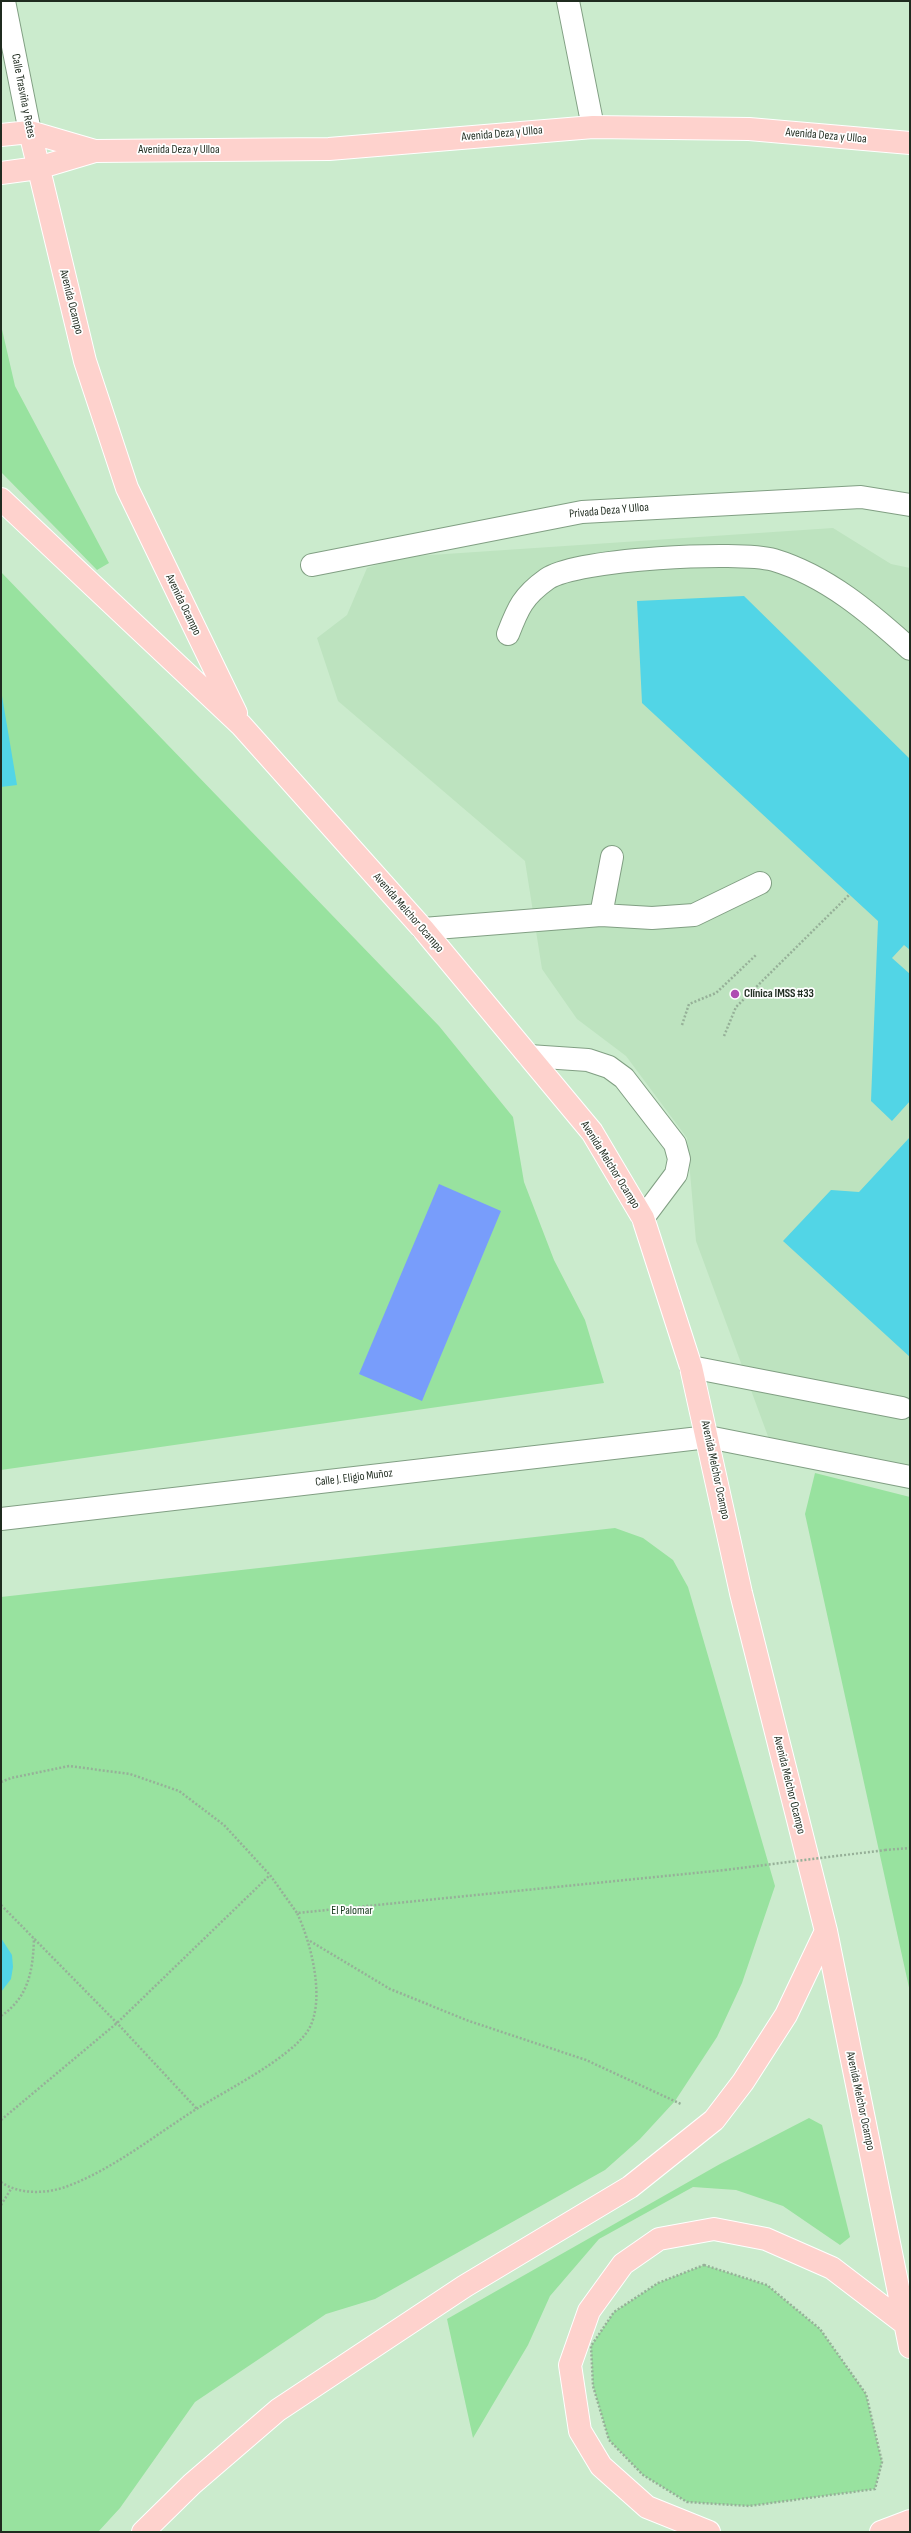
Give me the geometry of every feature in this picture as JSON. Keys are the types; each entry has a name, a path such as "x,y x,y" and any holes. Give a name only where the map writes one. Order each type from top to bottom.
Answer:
{"main road":[{"name":"Avenida Deza y Ulloa","path":"1,173 38,168 95,151 329,149 593,127 748,129 910,143"},
{"name":"Avenida Deza y Ulloa","path":"1,135 30,132 95,151"},
{"name":"Calle Trasviña y Retes","path":"30,132 38,168"},
{"name":"Avenida Ocampo","path":"38,168 85,361 127,488 241,725"},
{"path":"1,499 241,725"},
{"name":"Avenida Melchor Ocampo","path":"241,725 423,929 592,1132 643,1218 691,1366 708,1437 741,1593 826,1931 910,2347"},
{"path":"143,2532 192,2484 278,2410 465,2286 630,2187 714,2120 743,2082 786,2015 826,1931"},
{"path":"709,2532 648,2507 601,2466 580,2431 570,2365 589,2311 623,2264 659,2239 714,2229 766,2239 832,2268 904,2323"},
{"path":"881,2532 910,2521"}],"street":[{"name":"Calle Trasviña y Retes","path":"4,1 30,132"},
{"path":"568,1 593,127"},
{"name":"Privada Deza Y Ulloa","path":"312,565 582,512 861,497 910,505"},
{"path":"508,634 519,606 532,592 548,578 573,568 651,558 740,557 773,560 806,572 839,591 888,628 910,649"},
{"path":"601,916 612,857"},
{"path":"423,929 601,916 652,918 694,915 760,883"},
{"path":"529,1056 588,1060 609,1067 624,1078 675,1144 679,1159 676,1174 643,1218"},
{"path":"691,1366 902,1408"},
{"name":"Calle J. Eligio Muñoz","path":"1,1519 708,1437 910,1477"}],"path":[{"path":"724,1036 736,1007 850,895"},
{"path":"682,1024 690,1004 716,993 756,955"},
{"path":"1,1782 11,1778 70,1766 130,1774 179,1791 224,1825 270,1875 297,1913 309,1941 317,2006 307,2032 280,2058 197,2109 108,2167 67,2186 39,2192 11,2189 1,2182"},
{"path":"297,1913 725,1870 910,1848"},
{"path":"1,2120 117,2023 270,1875"},
{"path":"1,1905 117,2023 197,2109"},
{"path":"1,2016 12,2009 26,1990 33,1962 34,1938"},
{"path":"309,1941 390,1989 469,2021 586,2060 675,2101"},
{"path":"1,2206 11,2189"},
{"path":"704,2265 767,2285 820,2329 866,2394 882,2462 875,2489 749,2506 687,2502 643,2475 609,2440 593,2386 592,2346 614,2312 658,2283 704,2265"}],"shaded area":[{"name":"Clínica IMSS #33","path":"833,528 891,564 910,568 910,1473 769,1439 696,1241 687,1138 626,1056 577,1019 542,969 525,861 338,701 317,638 347,615 367,568 401,557"}],"green space":[{"path":"1,325 15,386 109,563 97,570 1,472"},
{"path":"1,572 439,1026 513,1117 524,1182 554,1260 585,1320 604,1383 1,1470"},
{"path":"815,1473 910,1497 910,1992 805,1514"},
{"name":"El Palomar","path":"615,1528 643,1538 673,1560 688,1587 775,1886 742,1983 717,2037 675,2101 640,2139 605,2170 375,2299 326,2314 195,2402 120,2508 98,2532 1,2532 1,1597"},
{"path":"809,2118 822,2125 850,2237 840,2245 783,2206 736,2190 693,2187 599,2239 550,2296 528,2345 473,2438 447,2319 720,2164"},
{"path":"704,2265 767,2285 820,2329 866,2394 882,2462 875,2489 749,2506 687,2502 643,2475 609,2440 593,2386 591,2346 614,2312 658,2283"}],"water":[{"path":"439,1184 501,1211 422,1401 359,1374"}],"building":[{"path":"744,596 910,759 910,950 904,945 892,958 910,974 910,1101 892,1121 871,1101 878,921 642,703 637,601"},
{"path":"1,690 17,785 1,787"},
{"path":"910,1137 910,1357 783,1241 831,1190 859,1192"},
{"path":"1,1938 12,1955 13,1967 11,1979 1,1992"}],"place":[{"name":"Clínica IMSS #33","path":"735,994"}]}
